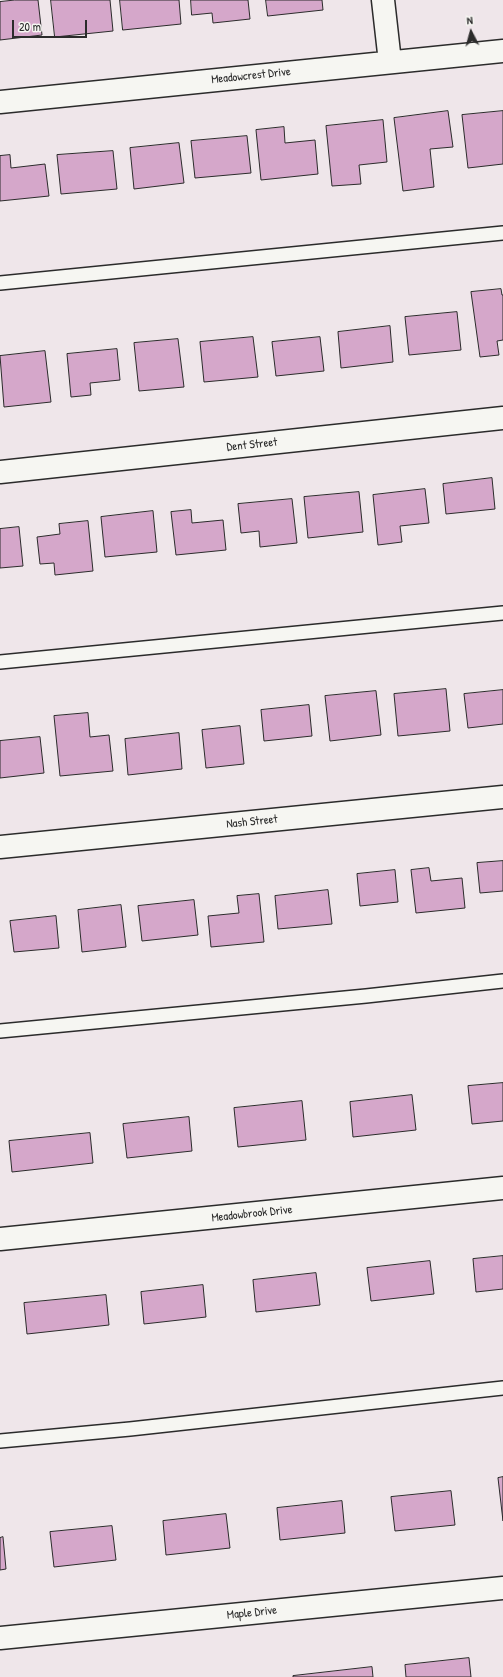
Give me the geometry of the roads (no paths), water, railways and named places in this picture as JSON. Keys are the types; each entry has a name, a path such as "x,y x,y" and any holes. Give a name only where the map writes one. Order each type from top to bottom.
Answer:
{"street":[{"path":"383,0 390,62"},
{"name":"Meadowcrest Drive","path":"0,102 503,51"},
{"name":"Dent Street","path":"0,472 503,418"},
{"name":"Nash Street","path":"0,847 503,797"},
{"name":"Meadowbrook Drive","path":"0,1239 503,1188"},
{"name":"Maple Drive","path":"0,1638 503,1588"}],"lane":[{"path":"0,283 503,233"},
{"path":"0,662 503,613"},
{"path":"0,1031 358,997 503,981"},
{"path":"0,1441 138,1428 503,1388"}]}
